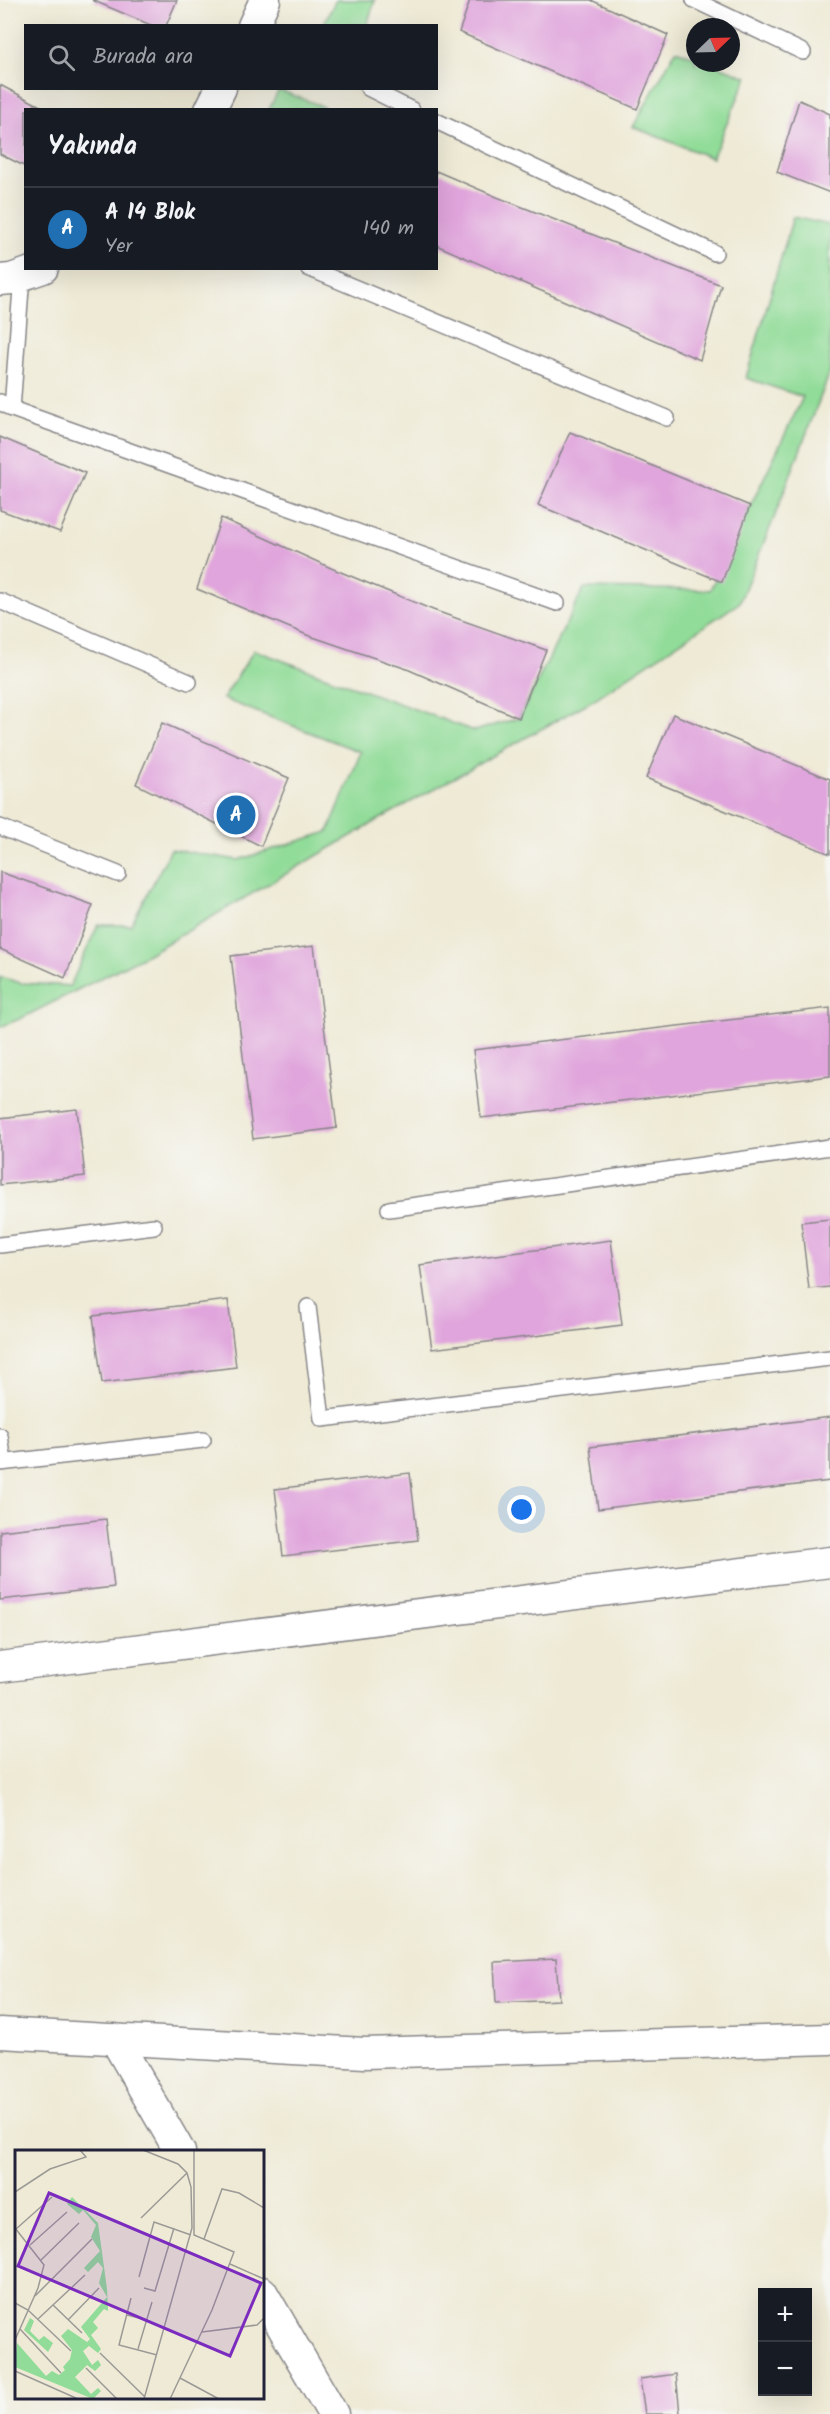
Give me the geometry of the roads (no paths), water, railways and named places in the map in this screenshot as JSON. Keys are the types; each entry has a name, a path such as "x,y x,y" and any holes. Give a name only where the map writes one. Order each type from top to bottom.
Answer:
{"street":[{"path":"254,24 265,0"},
{"path":"211,108 219,90"},
{"path":"0,1667 830,1562"},
{"path":"0,2033 365,2053 830,2039"},
{"path":"115,2039 179,2150"},
{"path":"264,2295 333,2414"}],"lane":[{"path":"694,0 803,52"},
{"path":"372,90 408,108"},
{"path":"438,122 715,253"},
{"path":"313,270 667,418"},
{"path":"22,274 6,406 556,603"},
{"path":"0,601 189,682"},
{"path":"0,827 117,874"},
{"path":"389,1209 830,1147"},
{"path":"0,1245 154,1226"},
{"path":"308,1307 322,1419 830,1358"},
{"path":"0,1436 2,1463 203,1440"}],"place":[{"name":"A 14 Blok","path":"236,815"}]}
